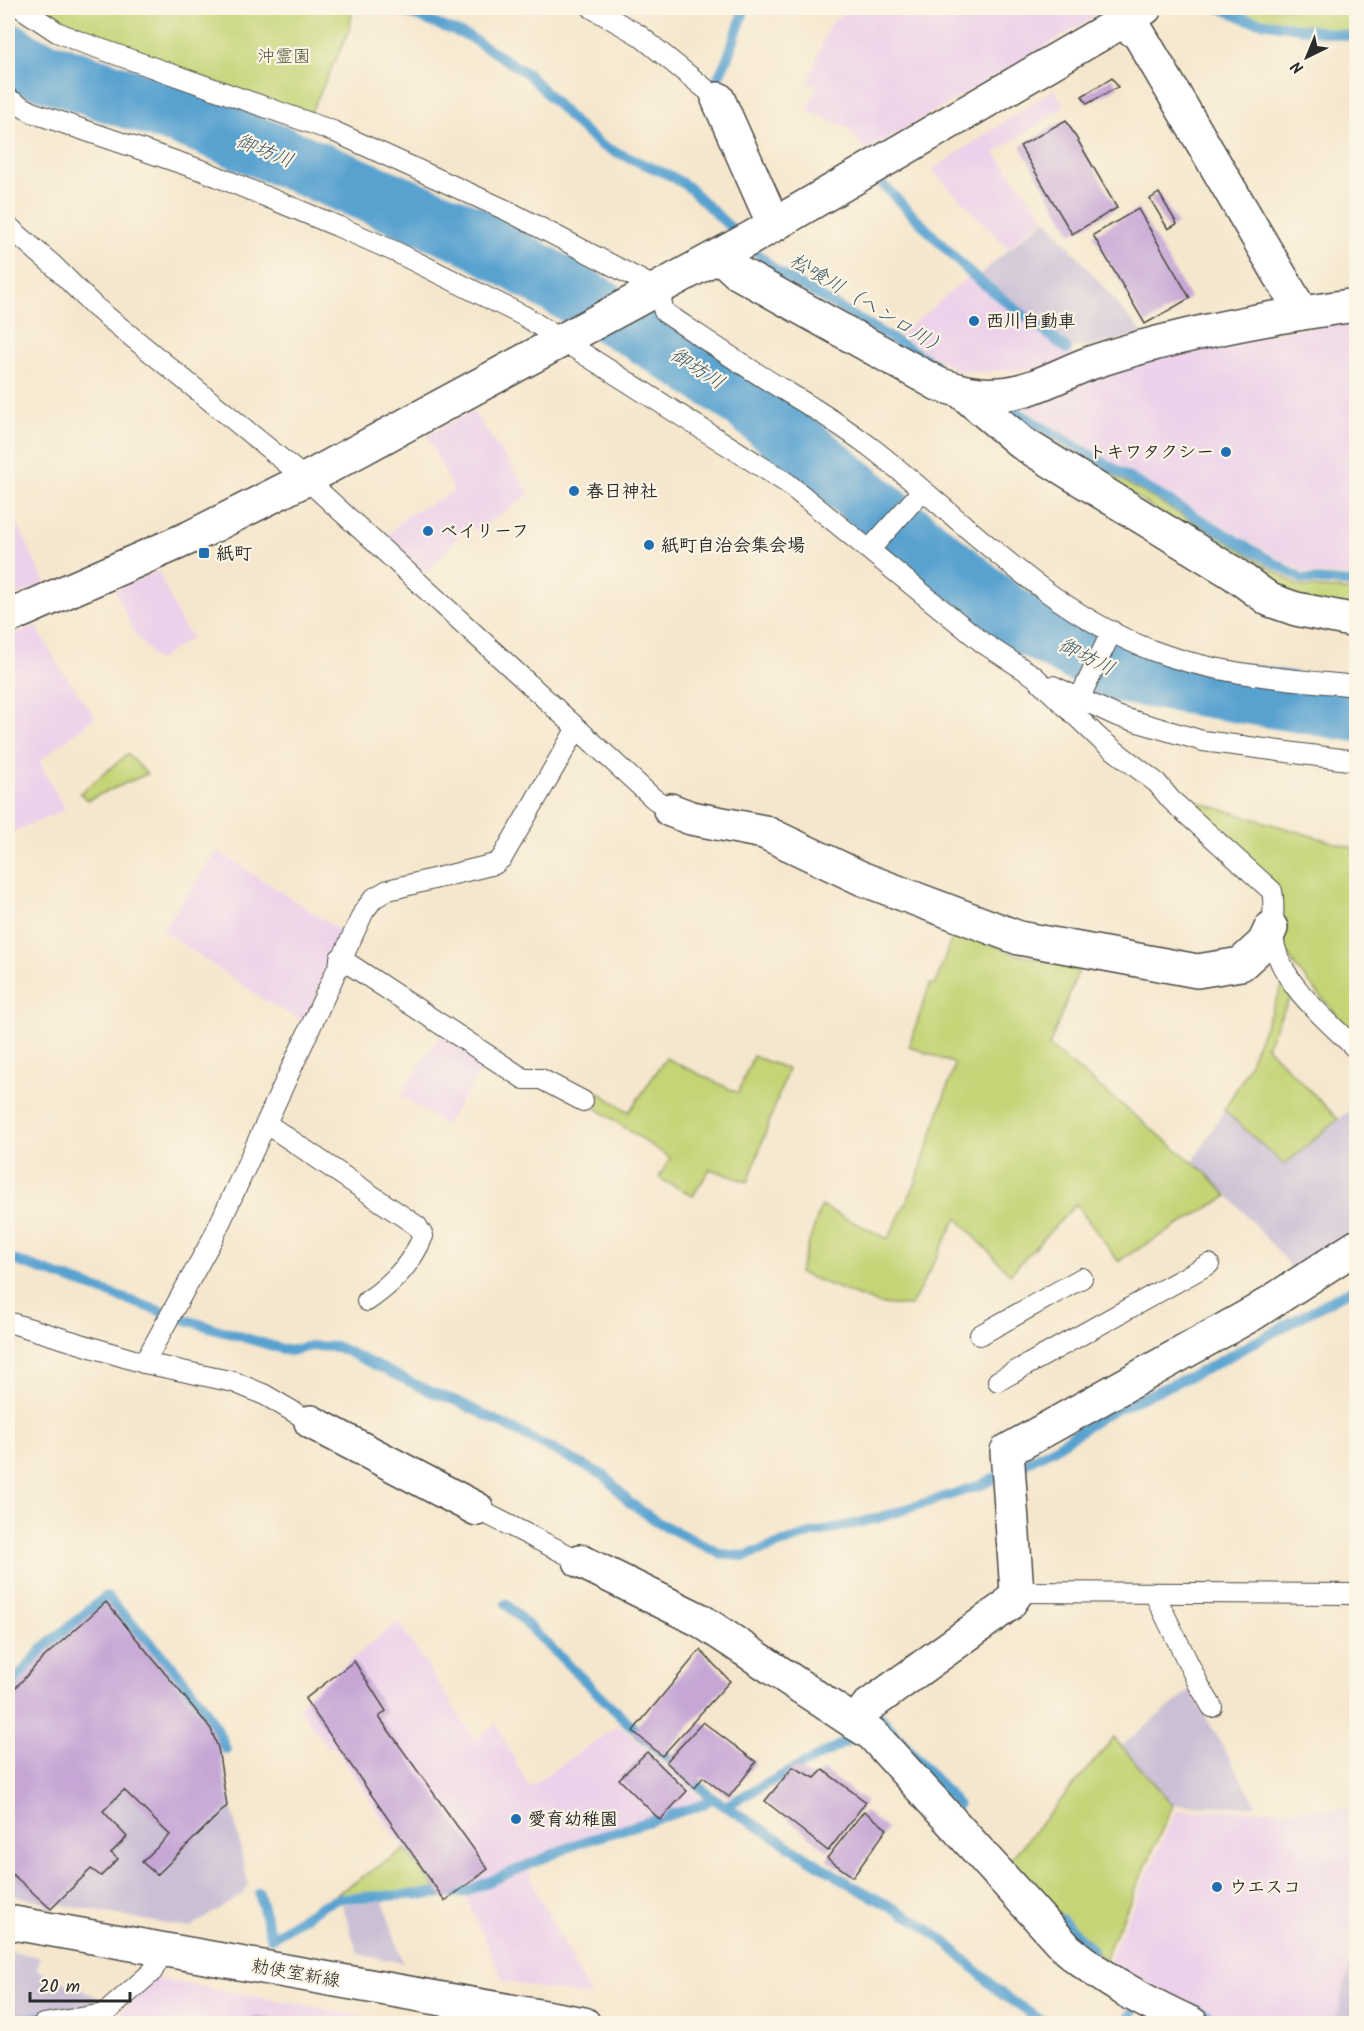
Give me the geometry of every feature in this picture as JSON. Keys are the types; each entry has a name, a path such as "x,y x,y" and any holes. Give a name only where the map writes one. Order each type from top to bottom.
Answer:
{"street":[{"path":"8,617 191,537 306,479 563,341 746,241 1124,14 1139,34 1302,312"},
{"path":"718,99 746,241 737,272 938,384 980,394 1021,390 1098,360 1268,317 1356,305"},
{"path":"980,394 1022,443 1233,573 1270,600 1296,609 1356,621"},
{"path":"670,810 691,818 764,832 863,879 1019,938 1197,971 1241,964 1264,943 1271,928"},
{"path":"856,1724 867,1707 1008,1605 1017,1592 1007,1451 1269,1304 1356,1247"},
{"path":"311,1422 477,1509"},
{"path":"580,1561 700,1620 872,1734 1068,1950 1099,1976 1140,2000 1192,2024"},
{"name":"勅使室新線","path":"8,1922 584,2024"}],"lane":[{"path":"21,8 57,32 78,41 333,131 508,211 650,292 664,312 782,389 814,407 873,450 1049,595 1112,631 1151,650 1225,670 1356,686"},
{"path":"591,8 639,34 718,99"},
{"path":"8,99 69,126 204,171 357,235 502,304 788,483 983,644 1034,676 1078,699 1117,716 1203,741 1356,761"},
{"path":"8,226 54,266 94,306 306,479 653,798 670,810"},
{"path":"870,549 922,491"},
{"path":"1078,699 1112,631"},
{"path":"1034,676 1101,740 1157,783 1171,800 1272,891 1271,928 1275,950 1286,971 1311,1003 1356,1049"},
{"path":"144,1363 213,1238 267,1124 340,958 364,911 374,898 388,890 418,881 488,867 502,858 577,728"},
{"path":"340,958 524,1079 541,1079 583,1101"},
{"path":"267,1124 417,1226 423,1236 418,1247 387,1287 367,1301"},
{"path":"998,1381 1209,1264"},
{"path":"980,1335 1082,1278"},
{"path":"8,1322 144,1363 234,1382 265,1395 311,1422"},
{"path":"477,1509 580,1561"},
{"path":"1017,1592 1356,1594"},
{"path":"1155,1594 1212,1707"},
{"path":"43,2024 104,2014 152,1972 164,1950"}],"shaded area":[{"path":"849,8 1095,8 1098,15 866,151 850,129 808,110 817,86 808,83 829,25"},
{"path":"1054,89 1064,106 995,153 1044,217 1008,248 932,170"},
{"path":"1046,219 1143,334 1087,347 1067,347 976,277"},
{"name":"西川自動車","path":"970,275 1076,358 1049,369 961,372 899,336"},
{"name":"トキワタクシー","path":"1356,319 1356,576 1303,572 1120,467 1024,408 1028,400 1171,351"},
{"path":"473,411 530,494 477,531 469,525 426,572 386,537 408,515 454,492 427,435"},
{"path":"8,502 45,584 8,599"},
{"path":"158,571 183,626 192,637 157,661 134,632 115,590"},
{"path":"35,625 61,669 95,717 39,761 65,810 8,834 8,638"},
{"path":"218,851 342,932 304,1022 266,1001 162,930"},
{"path":"441,1035 485,1065 445,1125 401,1095"},
{"path":"1356,1105 1356,1229 1298,1275 1226,1192 1192,1164 1224,1110 1284,1165"},
{"path":"106,1598 208,1715 223,1745 222,1761 248,1884 243,1894 189,1928 8,1895 8,1690 44,1650"},
{"name":"愛育幼稚園","path":"398,1622 475,1740 496,1724 529,1787 619,1725 704,1801 564,1846 542,1855 529,1870 538,1895 591,1997 503,1981 463,1890 438,1891 390,1830 334,1746 329,1749 299,1708 310,1693"},
{"path":"1190,1690 1256,1804 1255,1806 1173,1805 1122,1746"},
{"name":"ウエスコ","path":"1356,1809 1356,1940 1335,2023 1231,2023 1107,1964 1176,1811"},
{"path":"383,1901 403,1963 358,1954 342,1904"},
{"path":"1356,1940 1356,2023 1335,2023"},
{"path":"8,1951 40,1957 37,1970 103,2000 86,2010 8,2018"},
{"path":"152,1978 393,2023 140,2024 120,2012"}],"green space":[{"name":"沖霊園","path":"34,8 353,8 349,31 309,116 68,28"},
{"path":"1225,8 1356,8 1356,35 1268,22"},
{"path":"1013,418 1217,535 1299,586 1356,591 1356,610 1297,600"},
{"path":"128,754 147,774 87,800 80,793"},
{"path":"1177,796 1356,849 1356,1038 1295,966 1285,949 1280,894"},
{"path":"955,929 1015,954 1080,967 1049,1046 1206,1173 1228,1196 1118,1261 1076,1204 1010,1274 957,1218 911,1306 879,1304 799,1273 821,1206 888,1239 916,1182 955,1064 909,1046 930,984 935,985"},
{"path":"1284,982 1292,994 1266,1046 1338,1119 1284,1165 1224,1110 1242,1080"},
{"path":"753,1056 788,1069 748,1182 710,1169 693,1196 659,1178 670,1158 590,1104 598,1092 629,1112 666,1058 738,1093"},
{"path":"1114,1738 1173,1805 1104,1960 1009,1861"},
{"path":"405,1849 438,1891 342,1896 326,1901"}],"building":[{"path":"1112,78 1118,87 1087,104 1082,96"},
{"path":"1066,120 1117,208 1072,234 1020,146"},
{"path":"1159,193 1177,224 1168,229 1150,199"},
{"path":"1138,209 1190,298 1145,324 1093,235"},
{"path":"106,1602 211,1729 218,1748 227,1806 157,1875 142,1862 170,1835 124,1790 103,1811 127,1837 111,1853 118,1859 101,1876 91,1869 51,1909 10,1872 8,1874 8,1696 42,1659"},
{"path":"700,1650 730,1681 662,1756 633,1731"},
{"path":"354,1661 386,1711 379,1717 488,1869 445,1901 305,1699"},
{"path":"703,1722 756,1762 729,1797 703,1777 695,1788 666,1762"},
{"path":"647,1752 687,1791 660,1820 619,1779"},
{"path":"793,1767 815,1778 823,1770 866,1802 828,1851 765,1801"},
{"path":"864,1811 887,1829 853,1877 827,1858"},
{"path":"252,2016 296,2022 296,2024 250,2024"}],"waterway":[{"name":"松喰川（ヘンロ川）","path":"394,8 468,36 528,74 576,124 602,146 671,176 687,186 775,270 935,364"},
{"path":"713,88 728,57 744,11 736,8"},
{"path":"1220,8 1248,20 1356,37"},
{"name":"御坊川","path":"8,52 25,64 198,122 467,233 643,333 735,392 1008,615 1118,673 1356,712"},
{"path":"884,186 971,274 1067,349"},
{"name":"松喰川（ヘンロ川）","path":"1000,402 1302,579 1356,583"},
{"path":"8,1258 183,1319 289,1351 311,1346 338,1347 429,1391 459,1402 605,1476 629,1502 659,1523 721,1554 744,1556 810,1534 875,1519 981,1485 1053,1449 1106,1414 1204,1370 1356,1287"},
{"path":"8,1688 43,1648 106,1596 157,1649 189,1687 216,1727 226,1749"},
{"path":"506,1604 627,1722 712,1798 853,1886 917,1921 943,1940 1003,1995 1047,2024"},
{"path":"877,1713 958,1805"},
{"path":"725,1806 853,1738"},
{"path":"259,1893 271,1938 323,1905 341,1898 465,1892 579,1843 702,1805 712,1798"},
{"path":"1061,1919 1092,1950"},
{"path":"1193,2009 1215,2019"},
{"path":"1123,2024 1133,2012"},
{"path":"8,2021 49,2016"}],"place":[{"name":"西川自動車","path":"974,321"},
{"name":"トキワタクシー","path":"1226,452"},
{"name":"春日神社","path":"574,491"},
{"name":"ベイリーフ","path":"428,531"},
{"name":"紙町自治会集会場","path":"649,545"},
{"name":"紙町","path":"204,553"},
{"name":"愛育幼稚園","path":"516,1819"},
{"name":"ウエスコ","path":"1217,1887"}]}
